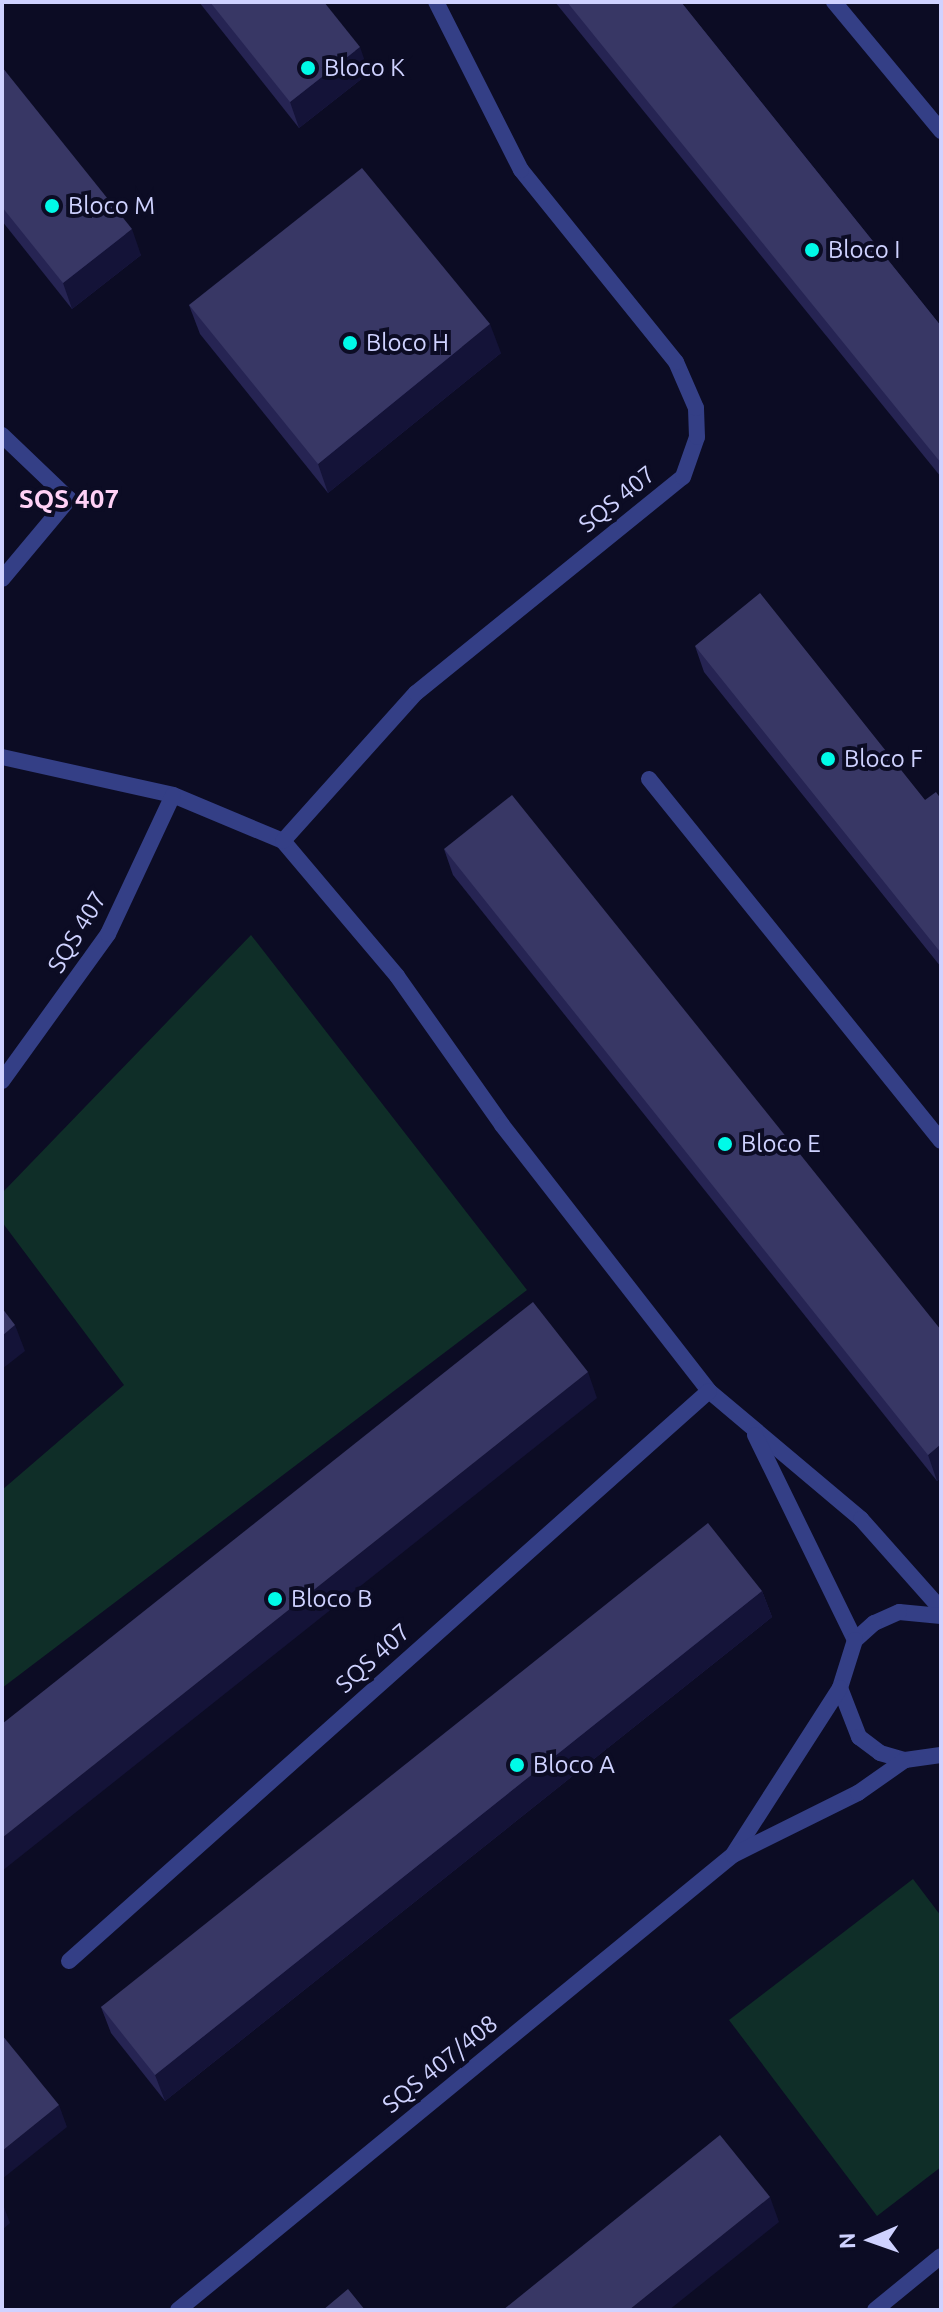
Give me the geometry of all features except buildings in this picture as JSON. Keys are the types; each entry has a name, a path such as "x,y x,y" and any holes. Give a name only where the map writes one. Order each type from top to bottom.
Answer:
{"street":[{"name":"SQS 407","path":"283,841 416,693 683,477 697,437 696,408 676,362 521,170 436,2"},
{"path":"834,2 941,131"},
{"path":"2,435 69,499 2,579"},
{"path":"2,757 173,795 283,841 397,976 467,1079 709,1391 861,1519 941,1609"},
{"path":"649,779 941,1141"},
{"name":"SQS 407","path":"2,1081 108,934 173,795"},
{"name":"SQS 407","path":"69,1961 709,1391"},
{"path":"752,1430 855,1640 899,1612 941,1616"},
{"name":"SQS 407/408","path":"733,1855 840,1688 855,1640"},
{"path":"840,1688 859,1737 905,1760 938,1761"},
{"name":"SQS 407/408","path":"178,2310 733,1855 858,1793 905,1760"},
{"path":"875,2310 941,2256"}],"green space":[{"path":"251,935 527,1290 2,1688 2,1490 124,1385 2,1222 2,1193"},
{"path":"913,1879 941,1916 941,2167 877,2216 729,2020"}],"place":[{"name":"Bloco K","path":"308,68"},
{"name":"Bloco M","path":"52,206"},
{"name":"Bloco I","path":"812,250"},
{"name":"Bloco H","path":"350,343"},
{"name":"Bloco F","path":"828,759"},
{"name":"Bloco E","path":"725,1144"},
{"name":"Bloco B","path":"275,1599"},
{"name":"Bloco A","path":"517,1765"}],"district":[{"name":"SQS 407","path":"69,499"}]}
